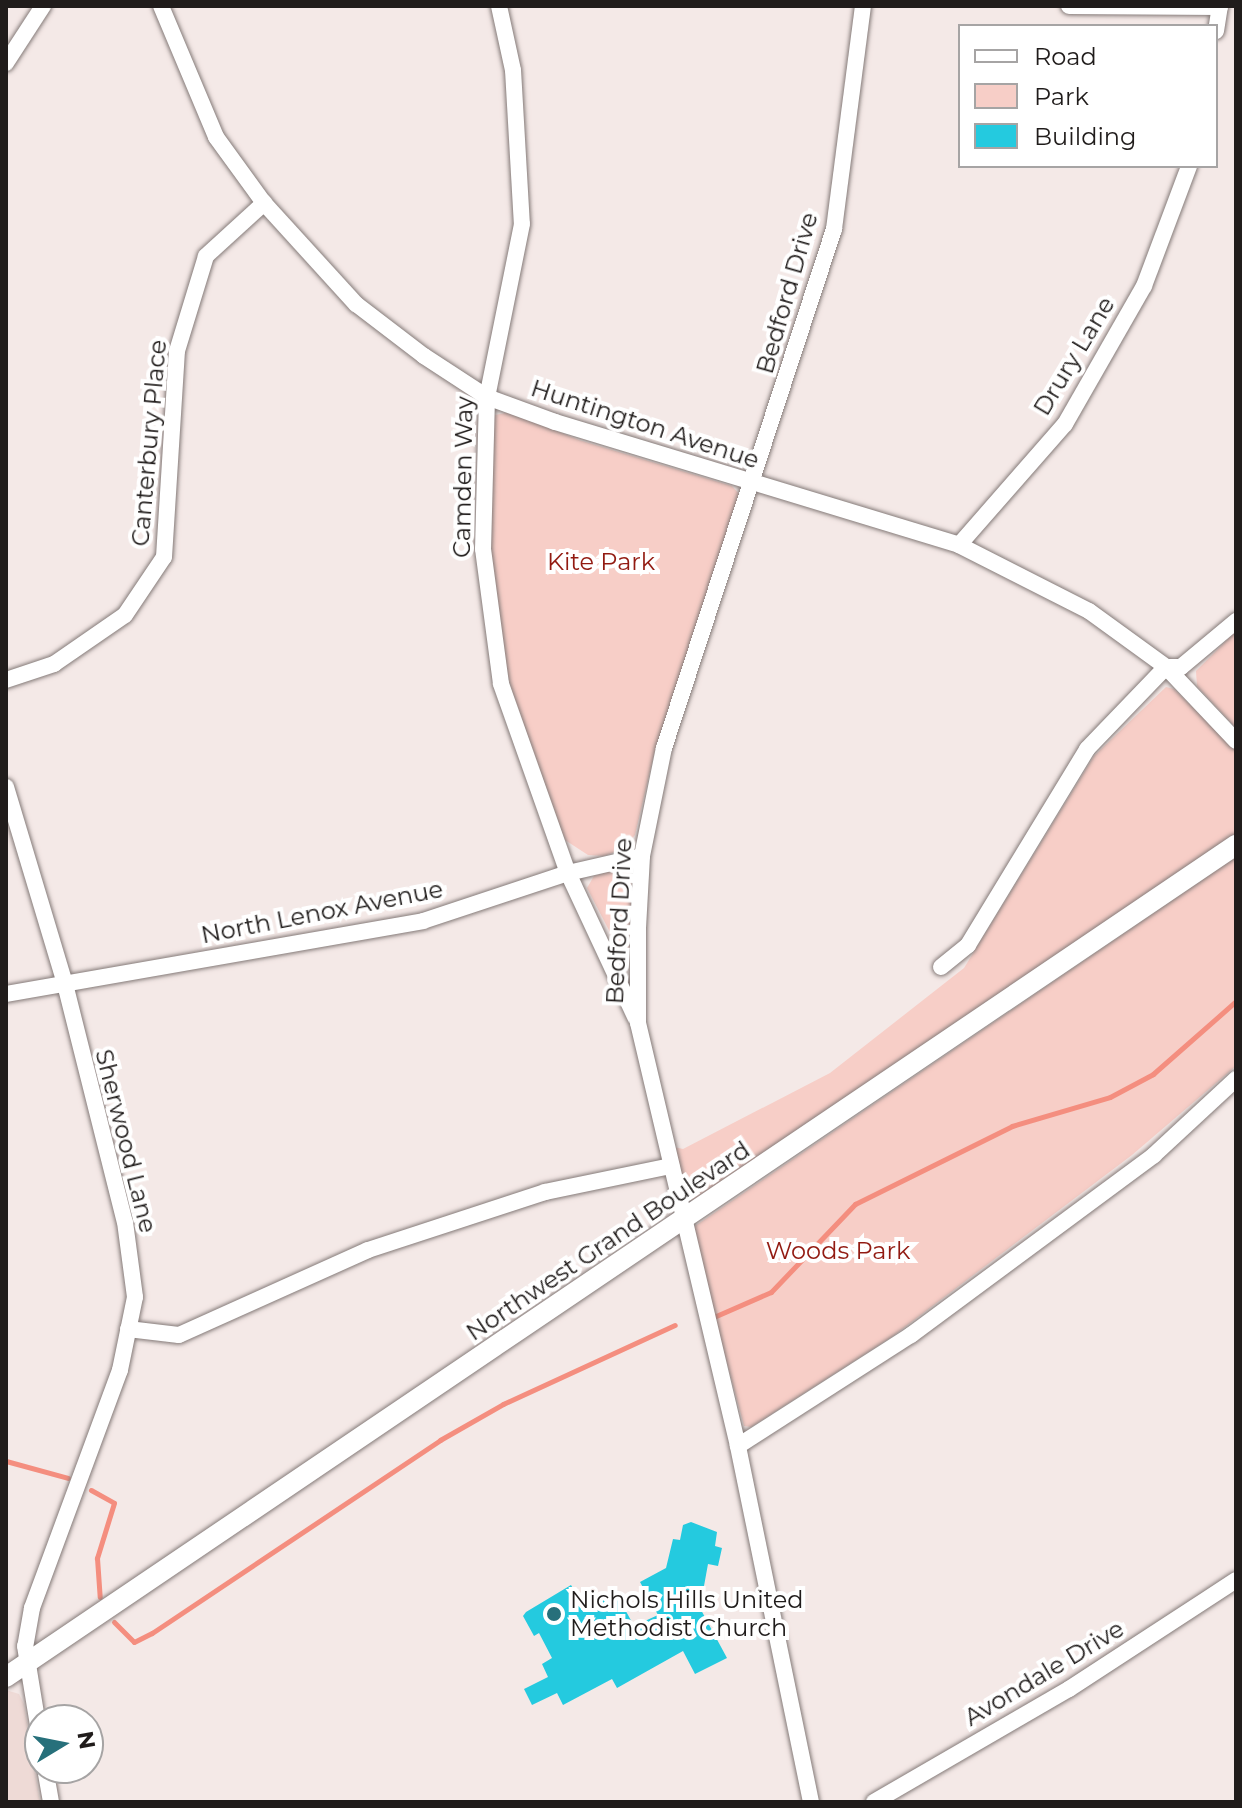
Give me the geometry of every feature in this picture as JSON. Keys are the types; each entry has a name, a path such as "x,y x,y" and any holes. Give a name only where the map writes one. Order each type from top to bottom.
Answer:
{"street":[{"path":"6,63 43,6"},
{"name":"Huntington Avenue","path":"161,6 216,137 264,203 356,304 487,397 754,486 959,545 1089,611 1166,667 1236,741"},
{"name":"Camden Way","path":"499,6 513,70 522,224 487,397 483,549 501,684 568,873 638,1023"},
{"name":"Bedford Drive","path":"811,1802 738,1446 638,1023 642,856 677,705 754,486 834,229 863,6"},
{"path":"1069,6 1220,7"},
{"name":"Drury Lane","path":"959,545 1065,424 1144,286 1188,168"},
{"name":"Canterbury Place","path":"6,680 54,664 125,615 164,557 177,351 206,256 264,203"},
{"path":"941,967 968,945 1087,749 1166,667 1181,667 1236,621"},
{"name":"Sherwood Lane","path":"6,787 65,984 125,1222 135,1297 120,1370 32,1608 25,1646 34,1704"},
{"name":"Northwest Grand Boulevard","path":"6,1677 684,1222 1236,845"},
{"name":"North Lenox Avenue","path":"6,994 423,921 568,873 642,856"},
{"path":"738,1446 911,1335 1154,1155 1236,1079"},
{"name":"Northwest Grand Boulevard","path":"128,1329 179,1335 368,1250 545,1192 671,1166"},
{"name":"Avondale Drive","path":"874,1802 1069,1689 1236,1580"}],"shaded area":[{"path":"6,1690 19,1694 24,1704 24,1784 37,1784 40,1802 6,1802"}],"green space":[{"name":"Kite Park","path":"510,412 579,440 732,486 740,495 655,750 635,835 623,849 604,856 588,855 565,840 519,722 496,623 491,568 493,421 495,415"},
{"path":"1236,631 1236,728 1197,686 1196,671"},
{"name":"Woods Park","path":"1166,687 1174,689 1236,750 1236,833 696,1202 686,1198 674,1147 683,1149 830,1073 964,968 1094,756"},
{"name":"Woods Park","path":"1236,857 1236,1066 1132,1155 893,1336 751,1427 744,1426 693,1236 695,1226"},
{"path":"619,868 632,875 629,956 624,959 587,888 594,876"}],"building":[{"name":"Nichols Hills United Methodist Church","path":"691,1522 717,1532 715,1546 722,1548 718,1566 708,1564 700,1608 727,1658 695,1674 683,1651 617,1688 612,1679 563,1705 557,1693 532,1705 524,1689 548,1677 542,1664 552,1658 539,1633 534,1636 523,1616 526,1612 571,1585 584,1608 615,1591 634,1626 658,1615 640,1582 666,1568 673,1539 680,1540 683,1525"}],"waterway":[{"path":"716,1316 771,1292 855,1204 1012,1126 1110,1097 1153,1074 1236,1001"},
{"path":"114,1622 134,1642 152,1633 440,1440 503,1404 675,1325"},
{"path":"6,1461 68,1478"},
{"path":"91,1490 114,1503 97,1558 100,1597"}],"place":[{"name":"Nichols Hills United Methodist Church","path":"554,1614"}]}
